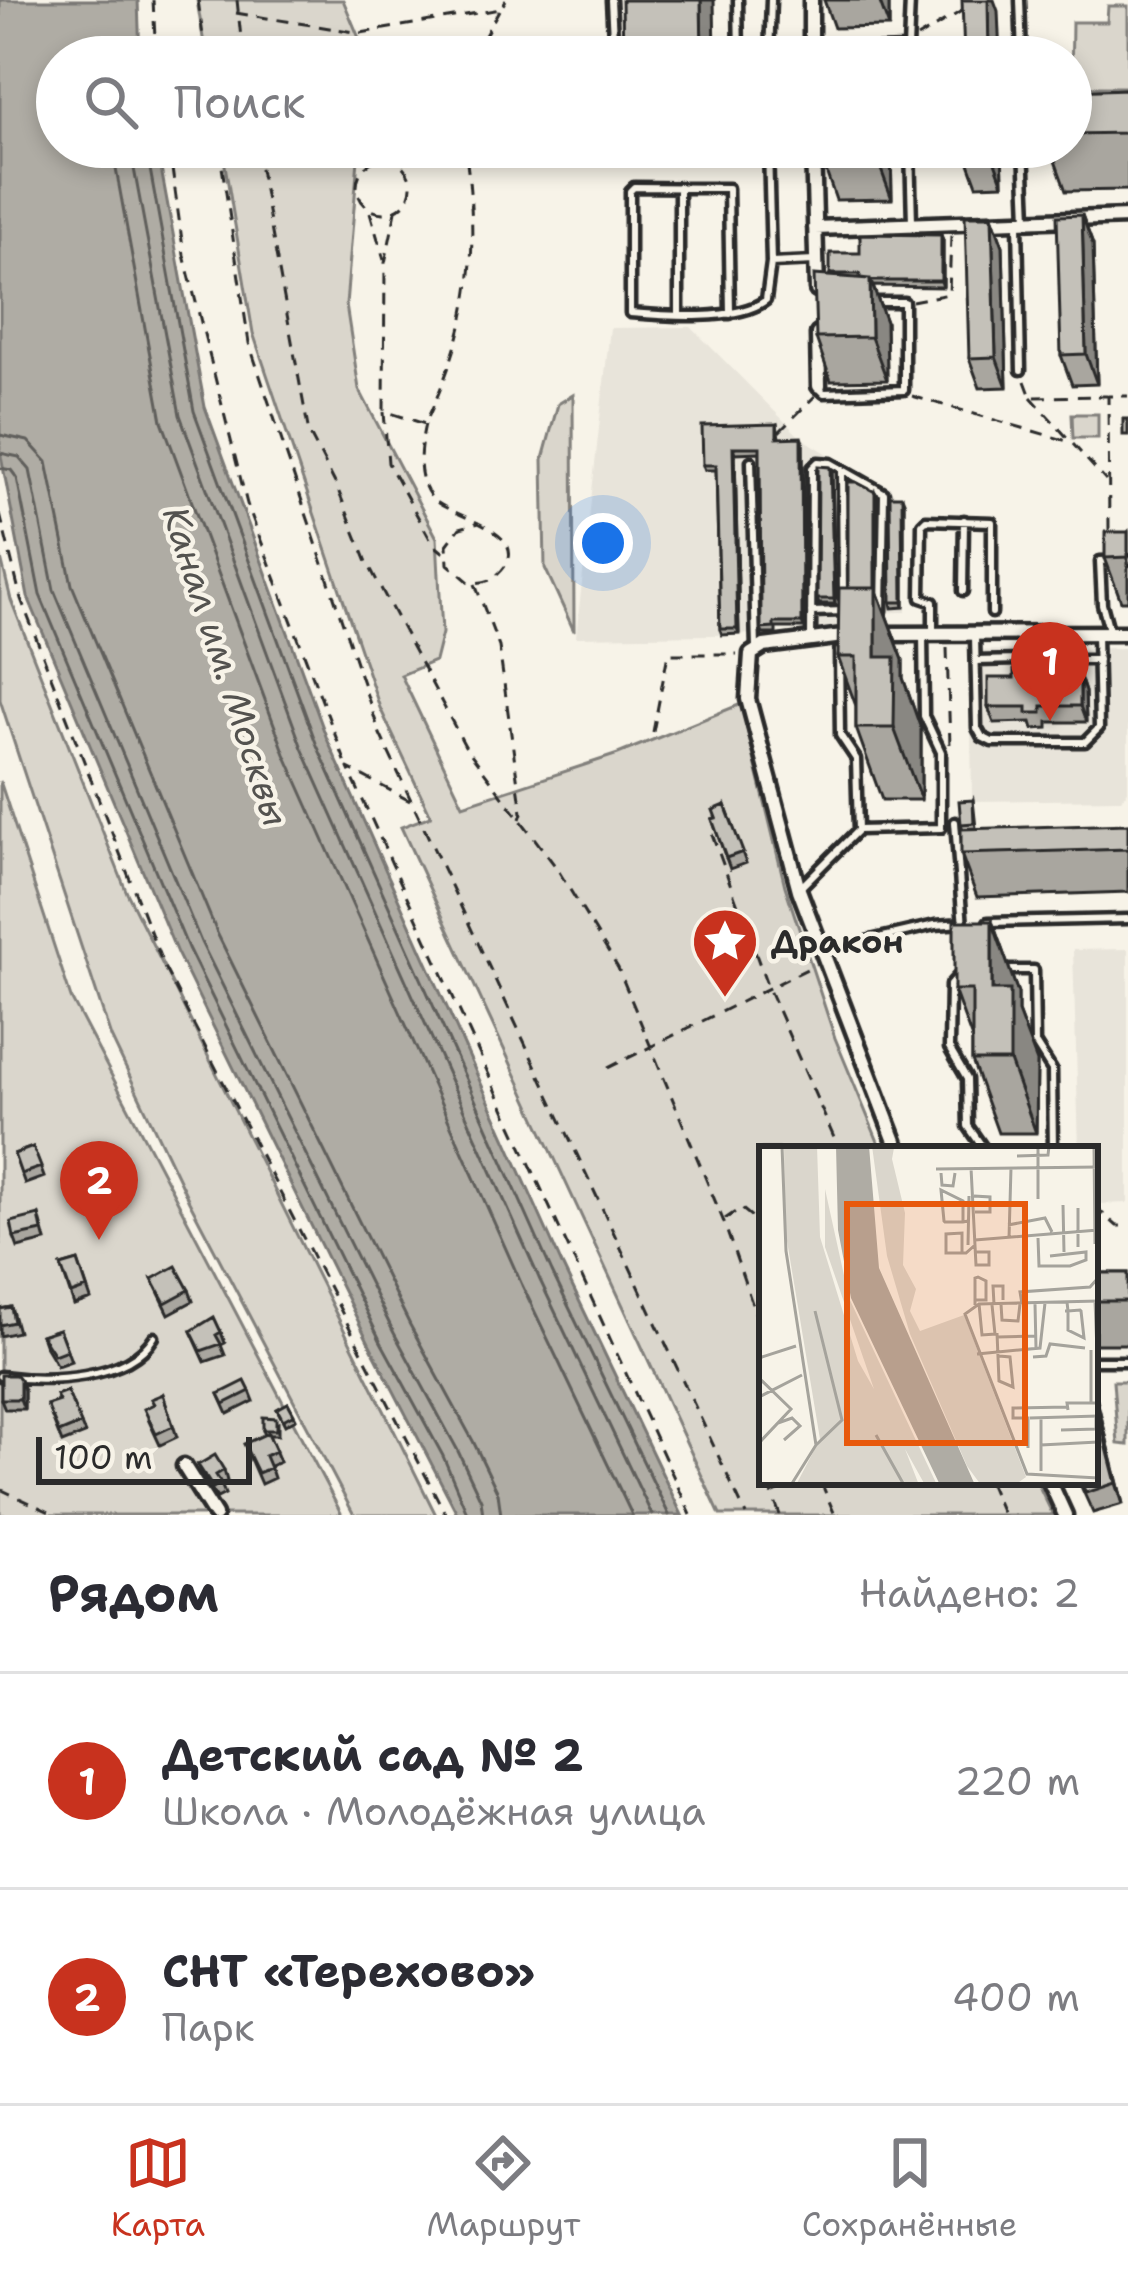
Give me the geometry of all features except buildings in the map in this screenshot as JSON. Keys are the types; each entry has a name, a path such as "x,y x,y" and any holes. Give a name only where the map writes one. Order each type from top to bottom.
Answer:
{"street":[{"path":"811,0 812,36"},
{"path":"813,168 818,302"},
{"path":"814,228 1128,217"},
{"path":"818,323 819,388"},
{"path":"897,1146 818,958 748,699 753,653 764,646 838,636 1128,633"},
{"path":"184,1466 215,1515"},
{"path":"1051,1485 1065,1515"}],"lane":[{"path":"611,0 613,36"},
{"path":"738,0 739,36"},
{"path":"770,36 771,0"},
{"path":"910,0 910,36"},
{"path":"1020,0 1021,36"},
{"path":"730,314 728,188 634,187 630,191 629,309 633,314 730,314 754,310 766,300 771,262 769,168"},
{"path":"911,168 912,227"},
{"path":"1021,370 1024,168"},
{"path":"679,187 679,314"},
{"path":"771,262 816,261"},
{"path":"819,388 901,392 906,386 904,302 861,302"},
{"path":"751,461 753,653"},
{"path":"811,612 885,610 884,493 842,469 818,462 812,468 811,612 811,640"},
{"path":"842,469 843,611"},
{"path":"799,890 857,830 941,828 941,752 924,716 934,633 933,602 921,598 922,524 926,520 993,524 992,613"},
{"path":"963,592 964,520"},
{"path":"975,635 977,728 982,737 992,742 1085,742 1099,728 1100,561 1128,560"},
{"path":"838,636 841,736 856,759 857,830"},
{"path":"976,661 1098,659"},
{"path":"955,822 964,946"},
{"path":"956,848 978,847"},
{"path":"986,922 1128,919"},
{"path":"818,958 935,925 963,923"},
{"path":"964,969 950,985 949,1048 967,1079 968,1126 982,1146"},
{"path":"988,969 1034,970 1035,1043 1052,1070 1053,1146"},
{"path":"0,1376 73,1376 123,1365 144,1353 154,1337"}],"path":[{"path":"153,0 155,36"},
{"path":"197,0 203,36"},
{"path":"237,0 240,36"},
{"path":"485,36 506,0"},
{"path":"919,36 970,4"},
{"path":"236,13 361,32 500,9"},
{"path":"172,168 184,255 247,504 348,768 691,1515"},
{"path":"222,168 249,343 380,734 746,1515"},
{"path":"260,168 309,433 336,484 367,562 465,746 556,867 618,968 723,1220 759,1322"},
{"path":"365,168 358,179 359,196 370,210 385,263"},
{"path":"403,168 411,181 409,199 396,211 385,263 388,463 453,572 474,583 499,647 520,819"},
{"path":"468,168 475,235 470,294 418,457 430,496 498,532 504,540 506,560 496,576 474,583"},
{"path":"370,210 396,211"},
{"path":"904,302 949,294 951,222"},
{"path":"1021,370 1031,397 1109,484"},
{"path":"778,433 819,388"},
{"path":"901,392 1072,442"},
{"path":"1108,396 1111,561"},
{"path":"1031,397 1128,396"},
{"path":"384,411 425,424"},
{"path":"0,514 21,599 164,967 446,1515"},
{"path":"446,555 460,528 479,523"},
{"path":"934,633 950,746"},
{"path":"653,732 668,654 753,653"},
{"path":"348,768 412,803"},
{"path":"712,834 769,990 838,1146"},
{"path":"608,1068 769,990 818,958"},
{"path":"723,1220 741,1208 759,1232"},
{"path":"1098,1210 1117,1226 1128,1226"},
{"path":"780,1515 772,1494 792,1485"},
{"path":"822,1485 835,1515"},
{"path":"990,1485 1004,1515"},
{"path":"0,1489 56,1515"}],"shaded area":[{"path":"197,0 343,0 358,36 203,36"},
{"path":"1108,6 1128,6 1128,87 1092,87 1092,36 1072,36 1072,22 1107,22"},
{"path":"226,168 357,168 346,305 359,389 437,538 442,633 435,661 401,675 463,805 618,754 741,704 785,886 835,1038 880,1146 759,1146 759,1485 1038,1485 1053,1515 720,1515 401,827 431,816 380,708 253,333"},
{"path":"691,327 800,437 905,500 906,612 846,613 846,627 777,628 776,634 576,637 610,328"},
{"path":"573,395 574,631 545,568 543,459 558,404"},
{"path":"1072,414 1098,414 1098,438 1073,438"},
{"path":"0,554 11,600 127,893 436,1515 354,1515 189,1201 111,1037 0,700"},
{"path":"1128,648 1128,791 1121,799 972,801 970,651"},
{"path":"0,781 71,998 342,1515 0,1515"},
{"path":"1128,949 1128,1203 1098,1204 1098,1146 1079,1146 1073,950"},
{"path":"1113,1381 1128,1381 1128,1445 1118,1444"}],"water":[{"name":"Канал им. Москвы","path":"0,0 138,0 139,36 36,36 36,168 161,168 205,407 327,739 563,1267 682,1515 458,1515 177,953 28,597 0,451"}],"place":[{"name":"Детский сад № 2","path":"1050,721"},
{"name":"Дракон","path":"725,1000"},
{"name":"СНТ «Терехово»","path":"99,1240"}]}
